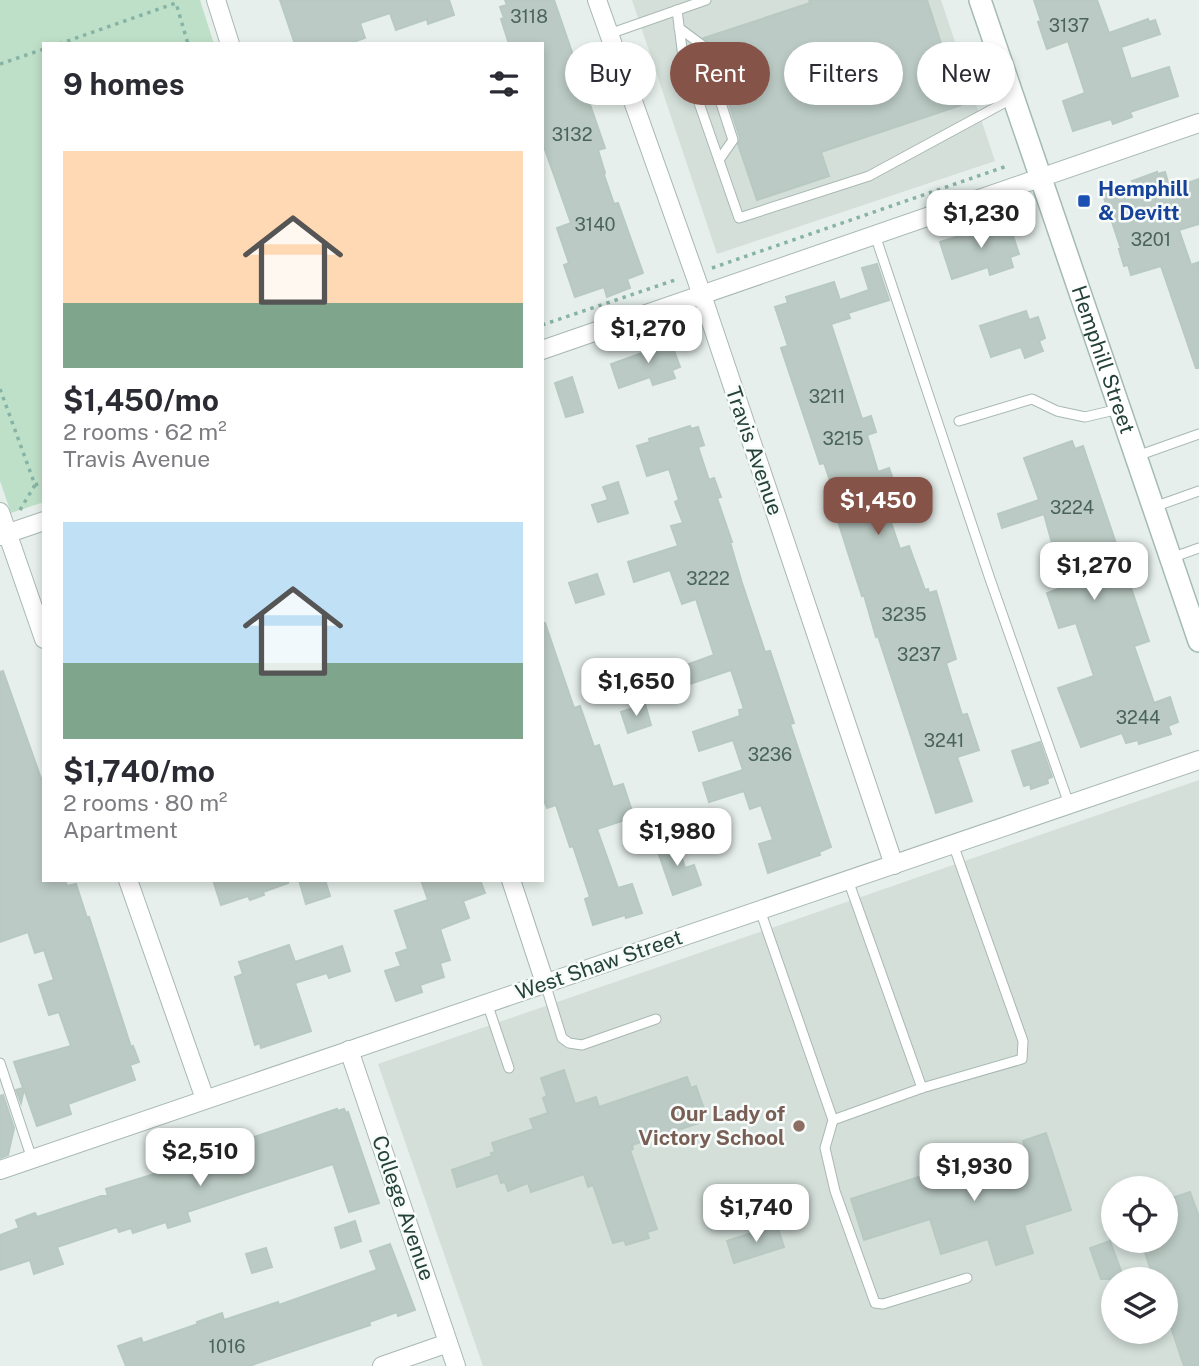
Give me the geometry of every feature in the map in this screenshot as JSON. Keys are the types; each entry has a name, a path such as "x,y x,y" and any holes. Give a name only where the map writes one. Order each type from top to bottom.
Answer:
{"main road":[{"name":"Hemphill Street","path":"980,0 994,42"},
{"name":"Hemphill Street","path":"1015,104 1199,640"}],"street":[{"path":"216,0 229,42"},
{"name":"Travis Avenue","path":"597,0 702,295 894,865"},
{"path":"544,349 1199,123"},
{"path":"0,512 4,535 42,634"},
{"path":"4,535 42,522"},
{"name":"West Shaw Street","path":"0,1170 1199,760"},
{"path":"129,882 205,1100"},
{"path":"512,882 545,983"},
{"name":"College Avenue","path":"349,1050 456,1366"},
{"path":"382,1366 448,1343"}],"lane":[{"path":"608,34 706,0"},
{"path":"677,10 684,57 739,218 869,176 1000,105"},
{"path":"679,28 702,45 733,140 719,160"},
{"path":"875,235 990,579 1069,804"},
{"path":"959,421 1032,398 1057,411 1085,416 1119,409"},
{"path":"1136,457 1199,434"},
{"path":"1153,507 1199,491"},
{"path":"1171,559 1199,548"},
{"path":"832,1120 922,1088 1022,1059 1023,1041 953,844"},
{"path":"848,880 922,1088"},
{"path":"760,910 832,1120 825,1147 835,1191 875,1303 883,1304 967,1278"},
{"path":"545,983 562,1038 569,1043 582,1045 656,1019"},
{"path":"487,1003 509,1068"},
{"path":"0,1063 32,1159"}],"path":[{"path":"65,42 176,2 187,42"},
{"path":"0,64 42,50"},
{"path":"544,324 1007,166"},
{"path":"0,389 35,485 42,483"}],"shaded area":[{"path":"632,0 941,0 955,42 917,42 917,105 976,105 995,161 717,254 656,72 656,42 646,42"},
{"name":"Our Lady of Victory School","path":"1199,780 1199,1366 483,1366 378,1064"}],"green space":[{"path":"0,0 200,0 213,42 42,42 42,503 11,513 0,481"}],"building":[{"path":"280,0 449,0 454,15 428,24 427,19 396,30 390,13 360,23 365,38 354,42 294,42"},
{"path":"505,0 554,0 568,42 565,42 565,105 590,105 605,148 598,150 604,175 614,204 618,203 643,273 627,279 630,288 607,297 604,287 575,297 564,265 569,263 557,228 571,223 544,147 544,42 508,42 500,7 507,5"},
{"path":"809,0 927,0 941,42 917,42 917,105 961,105 821,152 829,176 757,200 738,144 740,138 729,105 770,105 770,42 708,42 704,38 810,3"},
{"path":"1034,0 1097,0 1109,33 1148,19 1149,22 1155,20 1160,34 1121,47 1131,79 1169,67 1178,96 1130,112 1132,117 1113,124 1111,119 1073,131 1063,101 1085,93 1068,41 1047,49"},
{"path":"1157,172 1165,172 1170,189 1199,179 1199,224 1179,230 1191,265 1199,262 1199,368 1196,368 1161,266 1131,275 1128,265 1124,266 1103,195 1134,185 1132,181"},
{"path":"1007,218 1019,254 1010,257 1013,267 990,275 988,267 952,279 940,242"},
{"path":"877,264 889,300 848,313 850,318 831,324 862,419 871,416 876,432 867,435 878,472 889,468 895,485 880,490 900,549 909,546 925,590 928,589 929,593 936,591 956,659 946,663 962,715 967,714 979,750 957,757 972,801 936,813 838,521 843,519 824,463 820,464 781,348 788,346 775,307 788,303 786,297 834,282 840,300 869,290 862,268"},
{"path":"1026,311 1029,320 1038,317 1045,338 1039,341 1043,351 1025,358 1021,347 991,357 980,326"},
{"path":"669,337 680,367 672,370 675,378 653,385 650,377 619,388 611,364 645,352 643,346"},
{"path":"572,377 583,412 566,417 555,383"},
{"path":"690,426 691,429 698,427 704,445 698,447 709,480 714,478 721,497 717,498 742,583 765,652 770,651 794,723 790,724 831,847 819,852 820,855 768,873 759,844 773,840 761,805 750,809 744,791 709,802 703,783 743,770 733,740 699,751 693,732 740,716 739,710 744,709 731,670 678,688 672,670 714,655 696,599 682,604 670,570 634,582 628,562 678,546 671,526 683,523 675,502 679,500 669,469 647,476 637,446 650,442 649,439"},
{"path":"1072,441 1075,449 1083,446 1149,641 1134,646 1154,703 1170,697 1178,722 1168,726 1171,734 1139,744 1138,740 1126,743 1122,733 1081,747 1058,688 1094,676 1076,623 1059,628 1047,593 1064,587 1044,514 1002,528 998,514 1039,500 1024,458"},
{"path":"618,482 628,513 598,522 592,505 608,500 603,487"},
{"path":"597,574 604,594 576,603 569,583"},
{"path":"544,623 574,708 580,706 594,747 599,745 613,787 623,784 634,817 597,829 618,888 632,884 642,913 626,918 625,915 593,925 585,899 590,897 573,846 570,847 556,805 547,808 544,800"},
{"path":"3,671 42,781 42,882 66,882 67,886 76,884 131,1047 133,1046 139,1062 130,1065 135,1080 68,1104 71,1114 37,1126 24,1089 21,1103 16,1090 23,1088 14,1062 71,1046 59,1012 49,1015 39,985 54,980 44,950 35,953 28,932 0,942 0,672"},
{"path":"645,704 651,725 628,733 621,712"},
{"path":"1040,742 1052,777 1047,779 1048,783 1031,789 1030,784 1024,786 1012,751"},
{"path":"676,839 685,868 694,865 701,885 673,895 656,846"},
{"path":"214,882 288,882 250,900 248,896 221,905"},
{"path":"300,882 326,882 330,896 306,904"},
{"path":"422,882 481,882 485,893 463,901 469,918 440,929 450,960 440,963 444,977 420,985 422,992 396,1001 385,971 401,966 396,953 408,949 395,911 428,900"},
{"path":"289,945 295,962 342,946 350,971 329,978 327,973 295,983 311,1031 261,1048 260,1043 255,1045 235,977 243,974 239,962"},
{"path":"564,1070 575,1104 596,1097 599,1107 687,1077 691,1088 696,1086 704,1109 699,1111 702,1122 632,1145 633,1149 630,1150 657,1229 647,1232 649,1238 626,1245 624,1240 613,1243 593,1185 588,1187 584,1174 531,1192 528,1183 508,1191 505,1182 501,1183 498,1173 457,1187 452,1170 492,1156 491,1153 495,1152 492,1143 534,1129 530,1119 548,1113 543,1098 547,1096 541,1078"},
{"path":"3,1095 14,1128 8,1155 0,1158 0,1096"},
{"path":"337,1109 348,1112 379,1203 349,1212 333,1164 187,1212 190,1221 168,1228 166,1222 133,1233 131,1228 119,1232 117,1227 57,1247 63,1264 34,1274 30,1260 0,1270 0,1235 19,1228 16,1220 35,1213 37,1217 108,1196 106,1189 190,1163 189,1159"},
{"path":"1046,1133 1071,1210 1024,1225 1033,1253 996,1265 988,1239 941,1254 930,1219 864,1240 851,1199 937,1171 940,1180 1026,1152 1023,1141"},
{"path":"1190,1192 1199,1217 1199,1366 1184,1366 1177,1344 1178,1267 1150,1267 1145,1253 1178,1253 1178,1196"},
{"path":"355,1221 361,1241 341,1248 335,1228"},
{"path":"777,1225 784,1247 734,1263 727,1241"},
{"path":"390,1244 415,1310 398,1316 397,1312 369,1322 370,1325 249,1366 126,1366 118,1346 141,1338 143,1343 222,1313 224,1320 278,1302 279,1305 377,1270 370,1251"},
{"path":"1101,1244 1101,1253 1114,1253 1120,1267 1101,1267 1101,1279 1090,1248"},
{"path":"266,1248 272,1267 252,1273 246,1254"}],"place":[{"name":"Hemphill & Devitt","path":"1084,201"},
{"name":"Our Lady of Victory School","path":"799,1126"}]}
